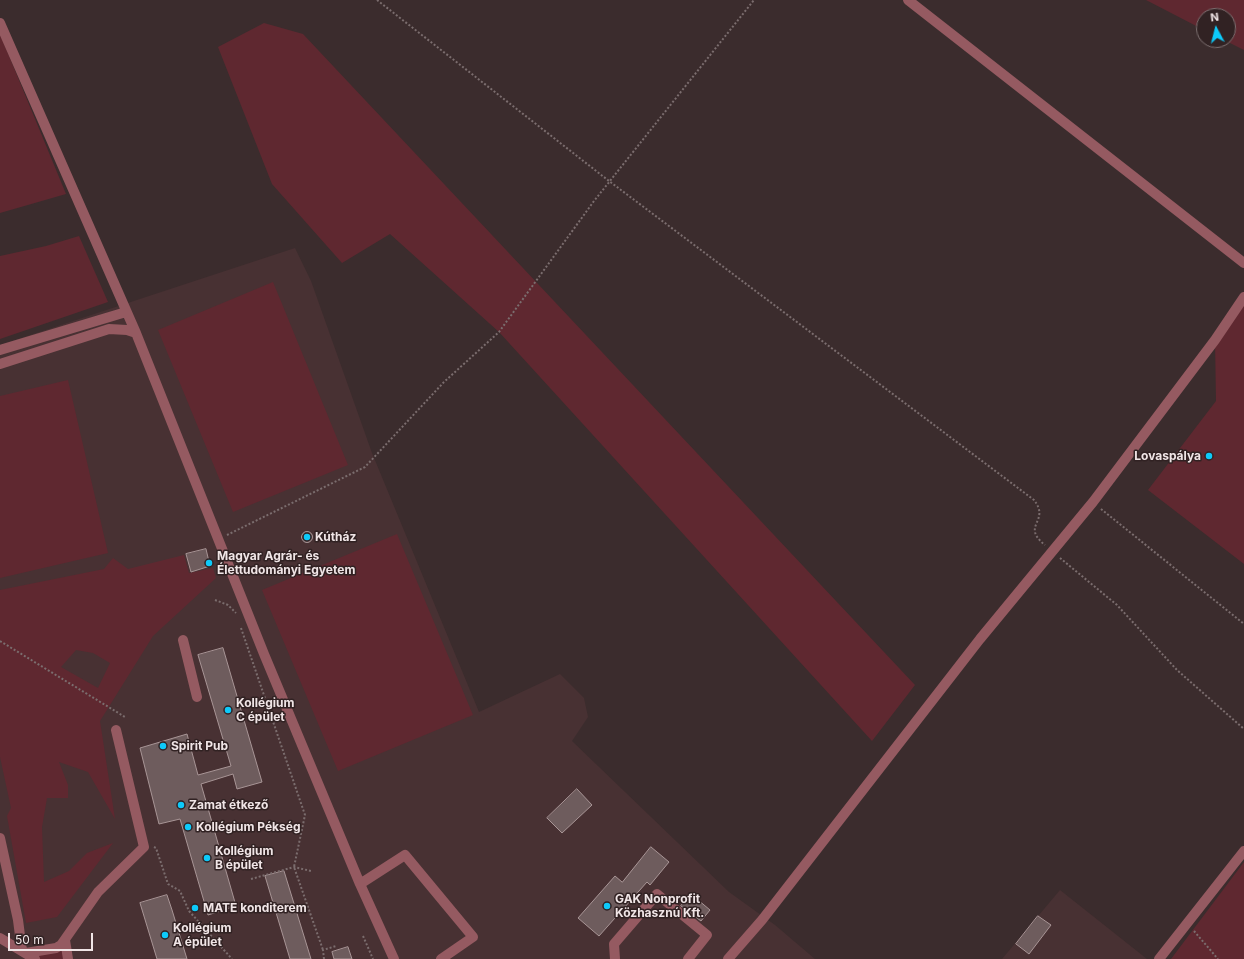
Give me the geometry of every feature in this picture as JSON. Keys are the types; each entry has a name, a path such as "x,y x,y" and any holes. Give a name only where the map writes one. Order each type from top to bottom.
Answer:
{"street":[{"path":"908,0 1244,263"},
{"path":"0,22 136,333 264,654 360,884 394,959"},
{"path":"728,959 762,920 980,639 1092,502 1214,340 1244,297"},
{"path":"0,350 126,312"},
{"path":"0,364 109,329 127,330 136,333"},
{"path":"182,640 197,697"},
{"path":"24,952 56,948 65,940 98,892 144,847 116,730"},
{"path":"0,838 24,952"},
{"path":"1159,959 1185,924 1244,851"},
{"path":"360,884 405,855 473,937 441,959"},
{"path":"615,959 614,944 657,894 707,935 688,959"},
{"path":"0,938 35,959"},
{"path":"65,940 68,959"}],"path":[{"path":"376,0 609,181 1034,500 1039,509 1040,515 1033,530 1034,536 1117,605 1177,670 1244,729"},
{"path":"219,539 365,467 444,382 499,332 609,181 754,0"},
{"path":"1092,502 1244,624"},
{"path":"215,600 228,605 235,612 238,619"},
{"path":"240,626 305,815 294,867 323,950 324,959"},
{"path":"0,641 125,717"},
{"path":"144,847 156,848 168,884 180,891 189,911 232,959"},
{"path":"251,879 294,867 311,872"},
{"path":"1185,924 1200,937 1218,959"},
{"path":"363,936 373,959"},
{"path":"323,950 336,946"}],"shaded area":[{"path":"1146,0 1244,0 1244,50 1236,46 1236,8 1196,8 1196,26"},
{"path":"264,23 303,34 915,685 872,741 499,332 390,234 342,263 272,184 218,47"},
{"path":"0,34 66,194 0,213"},
{"path":"79,236 108,302 0,339 0,256 46,246"},
{"name":"Magyar Agrár- és Élettudományi Egyetem","path":"295,248 311,281 372,453 479,712 560,674 584,698 588,717 572,741 729,892 775,925 815,959 0,959 0,345"},
{"path":"273,282 348,465 233,512 158,330"},
{"name":"Lovaspálya","path":"1244,297 1244,564 1148,490 1216,401 1215,340"},
{"path":"68,380 108,553 0,578 0,396"},
{"path":"397,534 473,715 338,771 262,590"},
{"path":"184,555 189,573 213,568 216,578 153,636 100,721 115,819 88,772 59,762 68,785 68,798 47,798 42,827 44,882 69,871 87,853 113,843 57,917 26,923 7,816 11,808 0,757 0,590 104,569 113,558 128,569","holes":["76,650 93,653 110,663 98,688 61,667"]},
{"path":"1244,862 1244,959 1171,959"},
{"path":"1060,890 1147,959 1002,959"},
{"path":"61,945 68,959 35,959 26,953"}],"building":[{"name":"Kútház","path":"307,531 311,533 313,537 311,541 307,543 303,541 301,537 303,533"},
{"path":"206,549 210,566 191,572 186,554"},
{"path":"223,648 262,782 237,789 233,774 201,784 236,906 208,915 180,819 159,824 140,748 187,734 198,775 231,766 198,655"},
{"path":"577,789 592,805 562,833 547,818"},
{"name":"GAK Nonprofit Közhasznú Kft.","path":"651,847 669,862 650,885 647,882 599,936 578,918 615,876 622,882"},
{"path":"284,871 311,959 290,959 265,876"},
{"path":"691,894 710,910 701,921 681,906"},
{"name":"Kollégium A épület","path":"167,895 187,959 157,959 140,903"},
{"path":"1038,916 1051,925 1029,954 1016,944"},
{"path":"348,947 352,959 334,959 332,952"}],"place":[{"name":"Lovaspálya","path":"1209,456"},
{"name":"Kútház","path":"307,537"},
{"name":"Magyar Agrár- és Élettudományi Egyetem","path":"209,563"},
{"name":"Kollégium C épület","path":"228,710"},
{"name":"Spirit Pub","path":"163,746"},
{"name":"Zamat étkező","path":"181,805"},
{"name":"Kollégium Pékség","path":"188,827"},
{"name":"Kollégium B épület","path":"207,858"},
{"name":"GAK Nonprofit Közhasznú Kft.","path":"607,906"},
{"name":"MATE konditerem","path":"195,908"},
{"name":"Kollégium A épület","path":"165,935"}]}
